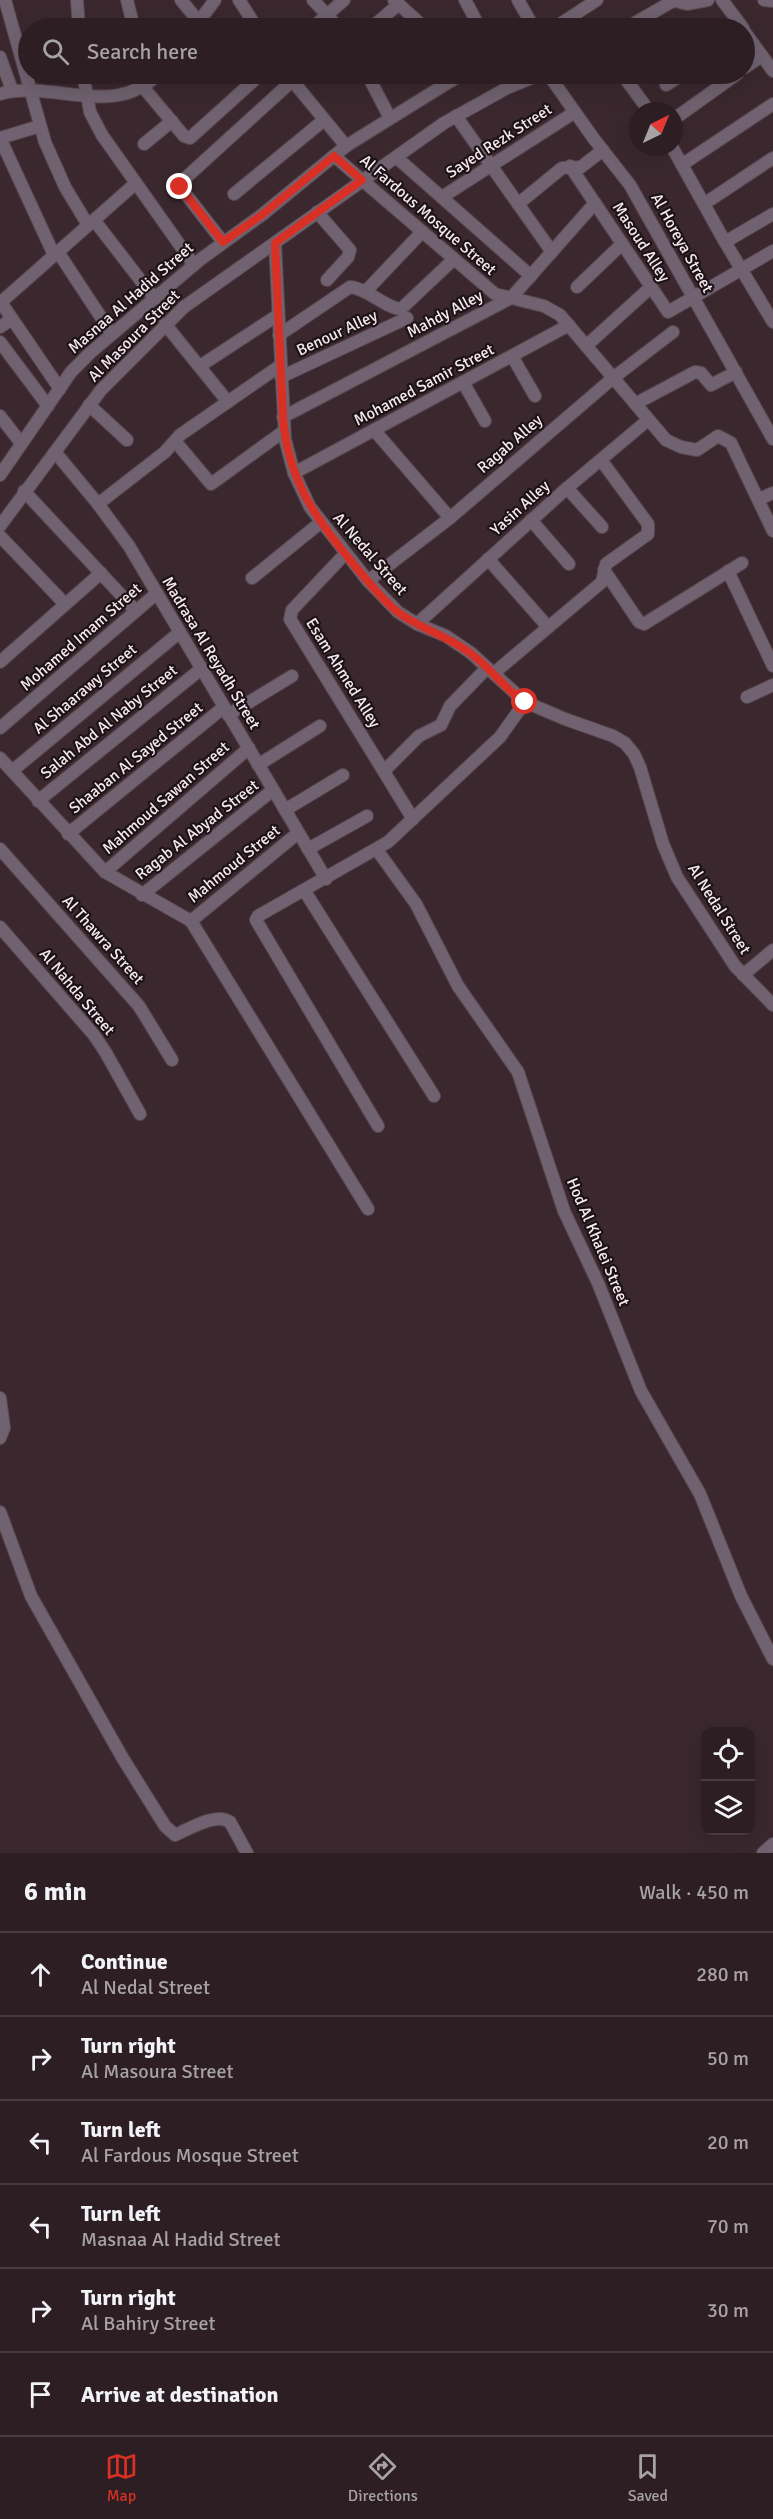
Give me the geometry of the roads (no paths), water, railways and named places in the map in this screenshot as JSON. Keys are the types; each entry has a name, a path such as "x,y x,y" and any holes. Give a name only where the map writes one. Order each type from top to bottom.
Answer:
{"street":[{"path":"5,0 18,45"},
{"path":"77,0 78,18"},
{"path":"127,0 132,18"},
{"path":"181,0 192,18"},
{"path":"204,18 215,0"},
{"path":"239,0 251,18"},
{"path":"313,0 330,18"},
{"path":"324,18 344,0"},
{"path":"465,0 475,18"},
{"path":"518,0 528,18"},
{"path":"569,18 597,0"},
{"path":"644,18 672,1 687,4 708,0"},
{"path":"722,0 735,18"},
{"path":"764,0 773,1"},
{"path":"381,18 396,2 414,18"},
{"path":"755,46 773,70"},
{"path":"755,61 762,56"},
{"path":"0,57 6,92 31,90 86,96 124,95 141,84"},
{"path":"29,84 40,126 65,187 91,223 155,298"},
{"path":"84,84 90,112 102,135 194,265"},
{"path":"148,84 172,122 184,136 190,138 250,84"},
{"path":"223,242 181,188 180,183 283,84"},
{"path":"296,84 346,146"},
{"path":"372,84 390,118"},
{"name":"Masnaa Al Hadid Street","path":"0,475 60,389 90,353 194,265 263,214 346,146 443,84"},
{"name":"Al Masoura Street","path":"0,526 89,405 165,324 219,280 362,180 456,116 517,84"},
{"name":"Al Horeya Street","path":"555,84 630,184 773,439"},
{"path":"629,84 642,102"},
{"path":"683,113 723,84"},
{"path":"683,164 773,104"},
{"name":"Sayed Rezk Street","path":"442,198 574,112"},
{"path":"456,116 552,252"},
{"path":"234,194 324,120"},
{"path":"144,144 172,122"},
{"path":"40,126 0,138 56,254 112,334"},
{"path":"518,204 562,168 581,167 603,150"},
{"name":"Al Fardous Mosque Street","path":"334,156 495,294 544,306 560,315 666,440 681,447 698,450 718,436 731,443 773,531"},
{"path":"678,156 742,270 768,304 773,322"},
{"path":"396,157 531,276"},
{"path":"704,204 773,158"},
{"name":"Masoud Alley","path":"570,166 669,312 694,298"},
{"path":"60,389 0,302 136,183"},
{"name":"Mahdy Alley","path":"283,417 511,298 595,203"},
{"path":"316,212 350,250 348,257 327,280"},
{"path":"725,242 773,214"},
{"path":"365,292 422,231"},
{"name":"Al Nedal Street","path":"275,243 284,431 294,473 320,523 368,581 398,612 417,624 446,636 491,670 525,702 613,736 625,743 634,754 640,767 663,844 677,877 735,966 773,1005"},
{"path":"577,287 622,244"},
{"path":"694,298 773,251"},
{"path":"279,335 354,287 394,308 401,309 454,259"},
{"path":"586,346 651,287"},
{"path":"200,366 278,315"},
{"name":"Benour Alley","path":"98,504 175,441 228,402 281,371 407,318"},
{"path":"0,327 12,319"},
{"path":"165,324 228,402"},
{"name":"Mohamed Samir Street","path":"294,473 569,325"},
{"name":"Ragab Alley","path":"368,581 450,518 613,378 673,332"},
{"path":"0,342 48,406"},
{"path":"512,356 535,396"},
{"path":"635,404 695,372 701,373 711,385 736,372"},
{"path":"463,382 485,422"},
{"path":"89,405 127,440"},
{"path":"0,416 21,443"},
{"name":"Yasin Alley","path":"417,624 567,488 648,420"},
{"path":"374,430 450,518"},
{"path":"175,441 211,484 284,431"},
{"name":"Madrasa Al Reyadh Street","path":"55,452 129,546 326,879"},
{"path":"384,771 419,736 441,725 450,706 491,670 602,582 603,569 606,564 645,536 649,528 601,460"},
{"path":"567,488 602,527"},
{"path":"24,491 136,611"},
{"path":"759,499 773,493"},
{"path":"531,520 569,564"},
{"path":"252,578 320,523"},
{"path":"0,536 65,604"},
{"name":"Esam Ahmed Alley","path":"345,554 292,610 290,619 413,819"},
{"path":"488,559 548,627"},
{"path":"603,569 639,622 644,624 742,563"},
{"path":"728,571 773,666"},
{"path":"0,662 100,573"},
{"name":"Mohamed Imam Street","path":"0,728 157,593"},
{"name":"Al Shaarawy Street","path":"12,771 180,632"},
{"name":"Salah Abd Al Naby Street","path":"38,801 201,669"},
{"name":"Shaaban Al Sayed Street","path":"68,834 226,711 292,676"},
{"path":"747,697 773,685"},
{"path":"378,1126 256,923 258,916 377,850 500,737 525,702"},
{"path":"258,765 321,726"},
{"name":"Mahmoud Sawan Street","path":"105,872 249,748"},
{"path":"0,758 105,872 191,921 368,1209"},
{"path":"285,810 343,776"},
{"name":"Ragab Al Abyad Street","path":"142,895 273,790"},
{"path":"308,849 367,816"},
{"name":"Mahmoud Street","path":"191,921 298,833"},
{"name":"Al Thawra Street","path":"0,849 132,998 157,1032 172,1060"},
{"name":"Hod Al Khalei Street","path":"377,850 417,904 464,995 519,1072 564,1211 598,1283 642,1392 700,1494 741,1596 773,1659"},
{"path":"304,890 434,1096"},
{"name":"Al Nahda Street","path":"0,927 94,1035 140,1114"},
{"path":"743,975 773,950"},
{"path":"0,1398 4,1428 0,1438"},
{"path":"0,1512 31,1596 122,1757 165,1826 175,1835 213,1820 225,1819 230,1822 247,1853"},
{"path":"763,1853 773,1844"}]}
